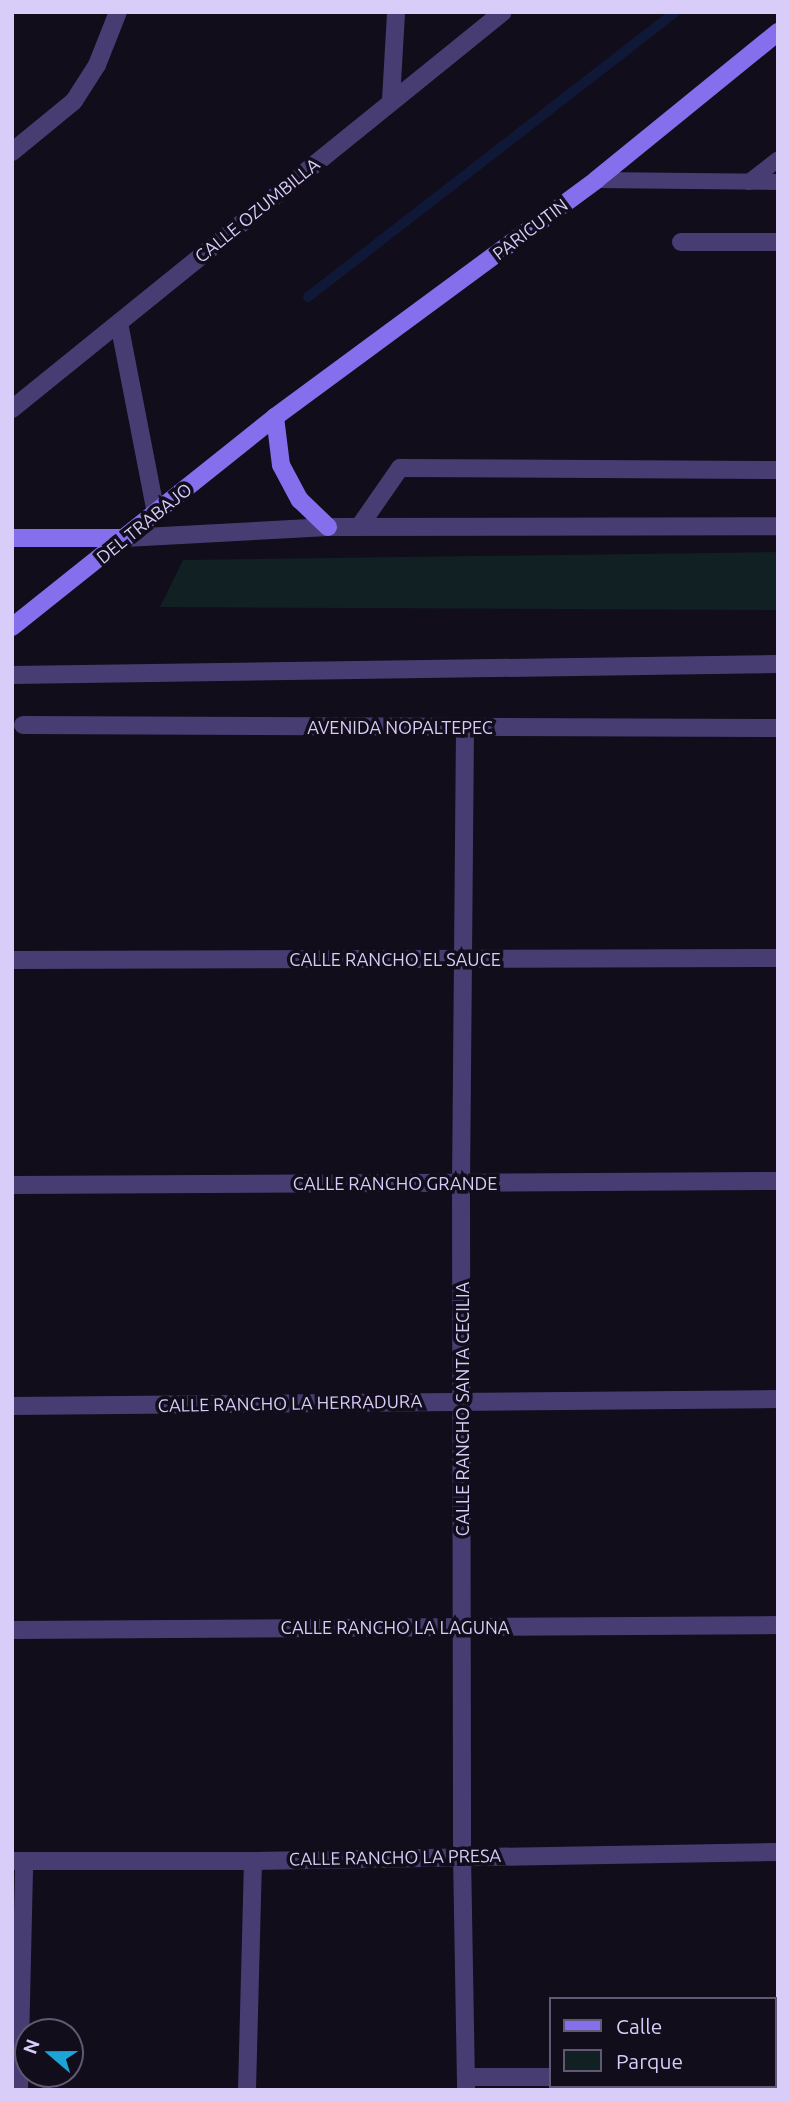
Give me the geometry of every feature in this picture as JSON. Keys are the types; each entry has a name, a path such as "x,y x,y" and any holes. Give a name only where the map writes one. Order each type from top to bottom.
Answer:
{"main road":[{"name":"PARICUTIN","path":"275,417 596,180 778,32"},
{"name":"DEL TRABAJO","path":"12,627 275,417"},
{"path":"275,417 281,465 300,500 328,527"},
{"path":"12,538 125,538"}],"street":[{"path":"12,152 74,101 97,65 118,12"},
{"path":"391,100 396,12"},
{"name":"CALLE OZUMBILLA","path":"12,409 503,12"},
{"path":"681,242 778,242"},
{"path":"119,323 156,513"},
{"path":"359,527 400,468 778,470"},
{"path":"125,538 328,527 778,526"},
{"path":"12,675 778,664"},
{"name":"AVENIDA NOPALTEPEC","path":"23,725 778,728"},
{"name":"CALLE RANCHO SANTA CECILIA","path":"465,728 461,1183 464,1627 462,1855 466,2083"},
{"name":"CALLE RANCHO EL SAUCE","path":"12,960 778,958"},
{"name":"CALLE RANCHO GRANDE","path":"12,1185 778,1181"},
{"name":"CALLE RANCHO LA HERRADURA","path":"12,1406 778,1399"},
{"name":"CALLE RANCHO LA LAGUNA","path":"12,1630 778,1625"},
{"name":"CALLE RANCHO LA PRESA","path":"18,1861 253,1861 462,1855 778,1852"},
{"path":"18,1861 19,2090"},
{"path":"247,2090 253,1861"},
{"path":"466,2083 548,2077"}],"lane":[{"path":"749,182 778,159"},
{"path":"596,180 778,182"}],"green space":[{"path":"778,552 778,610 160,607 183,560"}],"waterway":[{"path":"308,297 676,12"}]}
